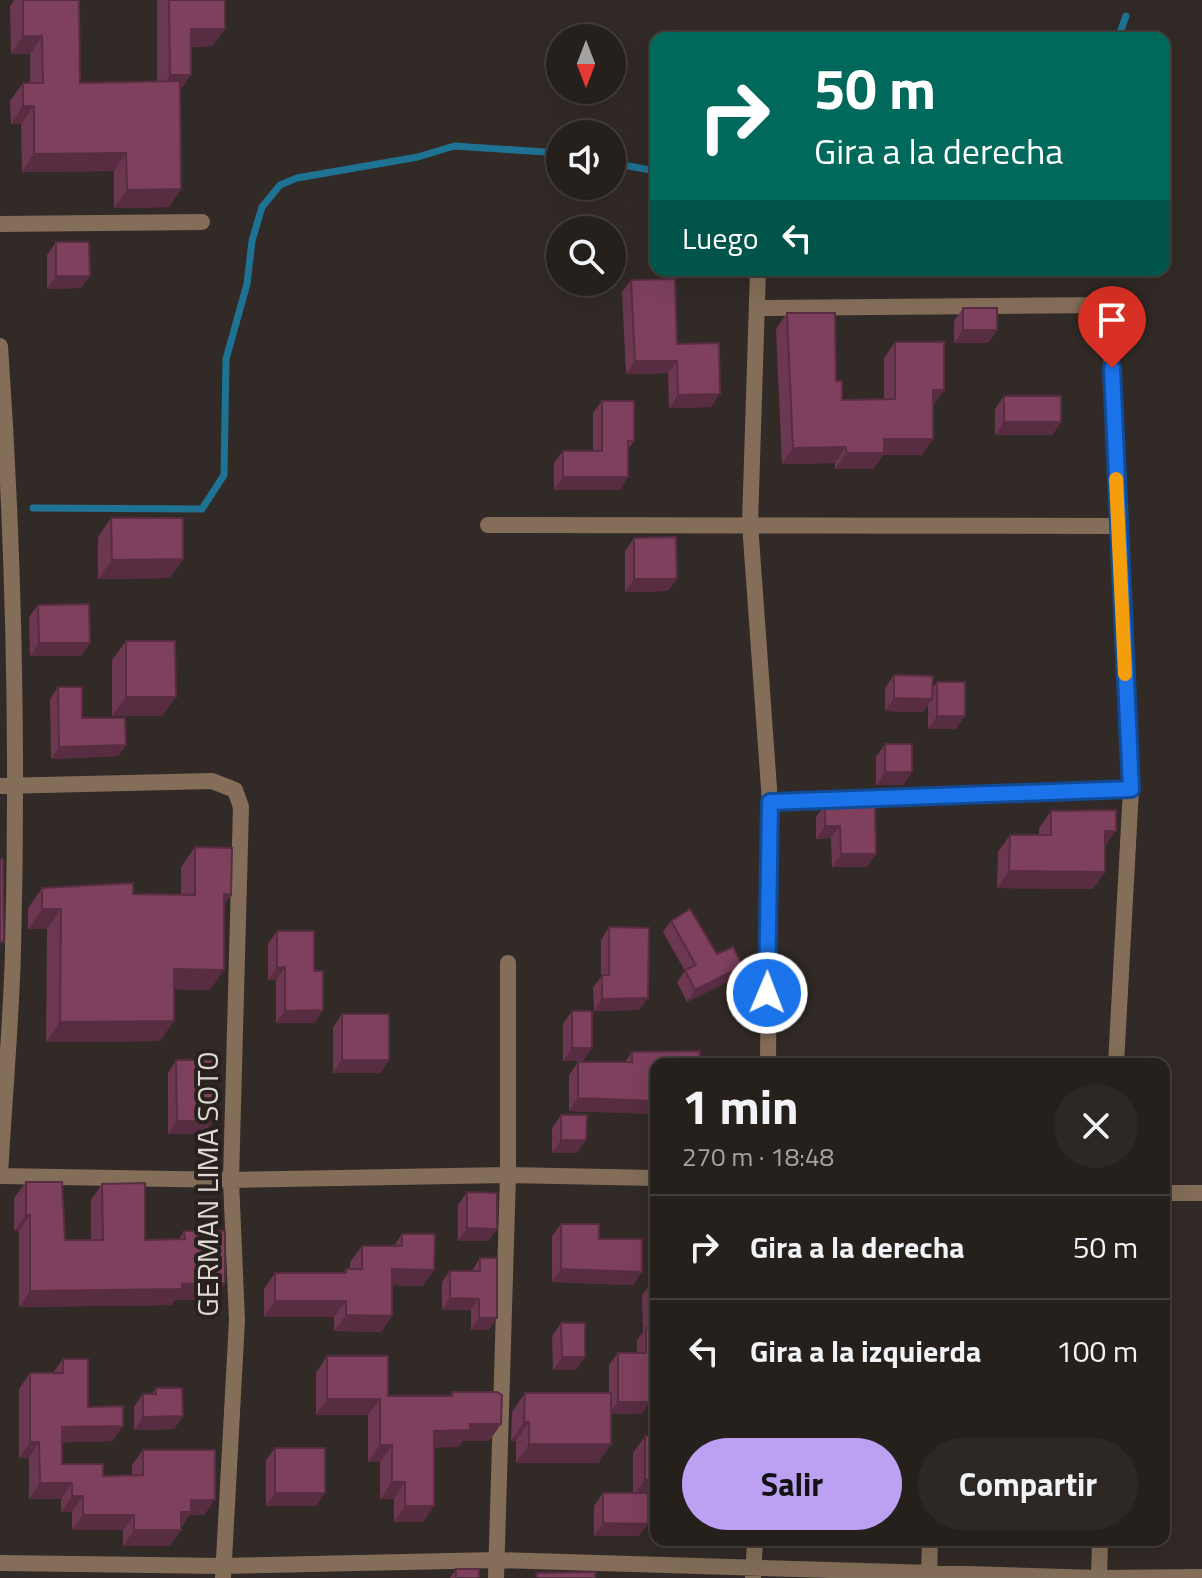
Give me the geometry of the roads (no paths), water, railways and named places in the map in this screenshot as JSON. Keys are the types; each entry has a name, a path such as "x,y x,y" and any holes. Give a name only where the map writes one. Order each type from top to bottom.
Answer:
{"street":[{"path":"0,224 202,222"},
{"path":"758,276 750,524 770,802 768,1058"},
{"path":"758,308 1109,305 1131,789 1116,1058"},
{"path":"0,346 7,786 13,953 0,1175 231,1180 508,1175 650,1178"},
{"path":"488,525 1118,526"},
{"name":"GERMAN LIMA SOTO","path":"7,786 212,781 235,790 241,807 231,1180 237,1320 223,1572"},
{"path":"770,802 1131,789"},
{"path":"496,1578 508,1175 508,963"},
{"path":"1170,1193 1202,1193"},
{"path":"753,1574 755,1546"},
{"path":"929,1574 930,1546"},
{"path":"1099,1578 1100,1546"},
{"path":"0,1563 223,1572 497,1560 753,1574 1202,1577"}],"waterway":[{"path":"1120,32 1126,16"},
{"path":"33,508 202,509 224,475 226,359 247,284 252,241 262,207 280,185 297,178 418,157 454,146 546,152"},
{"path":"626,166 650,170"}]}
